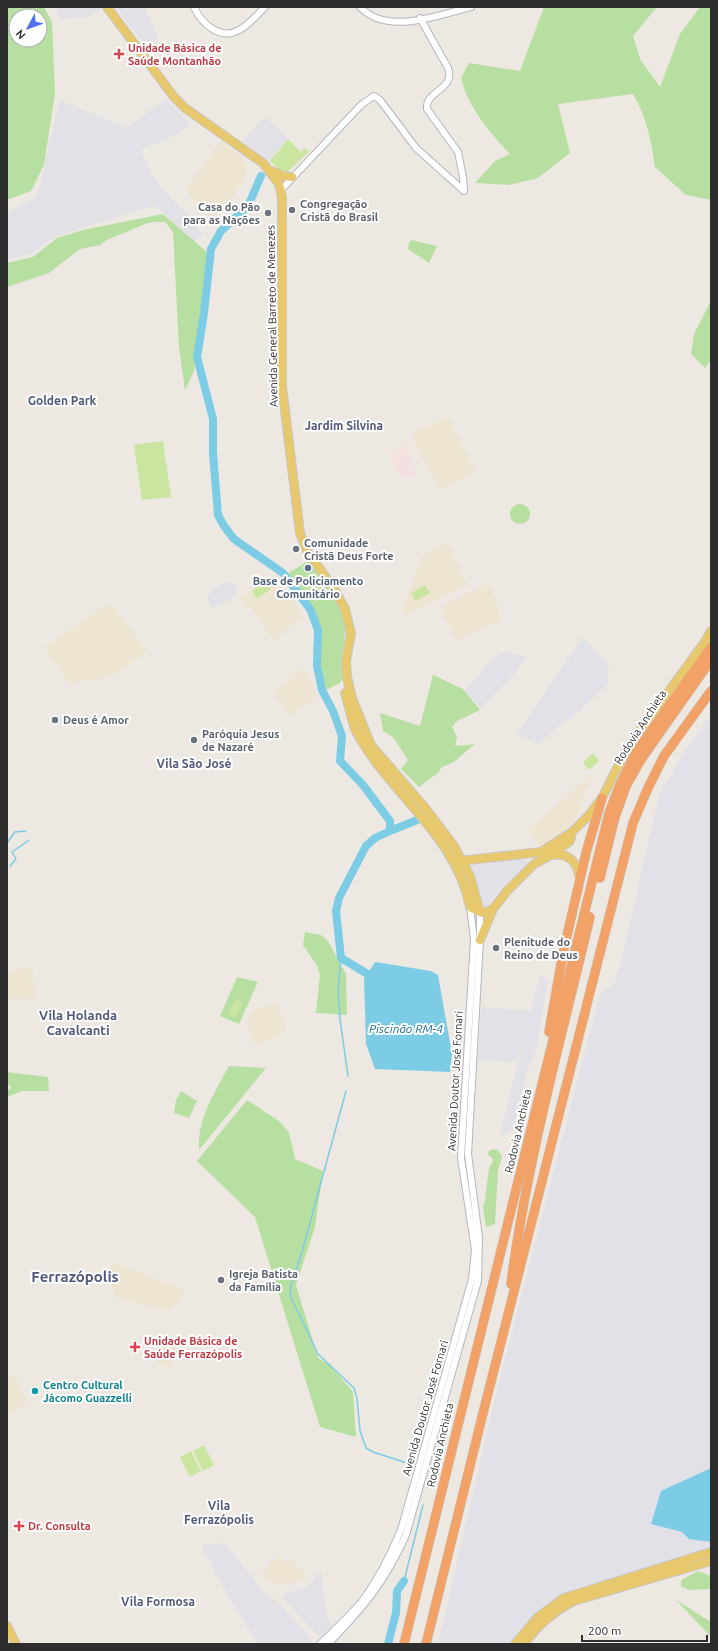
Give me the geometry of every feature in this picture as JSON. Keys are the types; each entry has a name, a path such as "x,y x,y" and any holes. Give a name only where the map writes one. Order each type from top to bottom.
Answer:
{"highway":[{"name":"Rodovia Anchieta","path":"404,1644 519,1178 520,1156 523,1141 530,1128 608,821 619,787 636,752 708,645"},
{"name":"Rodovia Anchieta","path":"507,1321 517,1240 538,1133 615,817 626,786 642,758 711,660"},
{"name":"Rodovia Anchieta","path":"427,1643 430,1626 633,823 664,756 711,691"},
{"path":"536,1103 563,953 596,813 602,798"}],"main road":[{"path":"107,7 174,97 185,108 205,120 230,140 268,176 275,187 281,205"},
{"path":"230,140 256,157 270,170 282,190 281,205"},
{"path":"270,170 292,178"},
{"name":"Avenida General Barreto de Menezes","path":"281,205 282,386 297,513 300,533 307,551 334,589 345,610 351,633 344,661 343,686"},
{"path":"453,861 529,854 546,850 572,832 589,816 602,798 628,747 708,645 711,632"},
{"name":"Avenida General Barreto de Menezes","path":"347,652 347,677 352,698 371,745"},
{"path":"343,686 352,698"},
{"name":"Avenida Doutor José Fornari","path":"343,686 356,730 367,748 433,831 453,861 464,885 470,907"},
{"name":"Avenida Doutor José Fornari","path":"371,745 436,821 463,860 480,912"},
{"path":"480,940 493,909 507,891 534,864 551,855 570,841 572,832"},
{"path":"529,854 533,858 534,864"},
{"path":"551,855 561,854 569,857 577,867 580,879"},
{"path":"470,907 480,912 493,909"},
{"path":"515,1644 538,1617 564,1598 711,1552"},
{"path":"524,1644 546,1620 562,1607 574,1601 711,1561"},
{"path":"7,1626 16,1644"}],"street":[{"path":"194,7 212,30 227,33 240,30 265,7"},
{"path":"360,7 369,16 381,21 401,22 471,7"},
{"path":"282,190 361,105 374,96 380,100 416,148 464,191 458,152 426,109 427,103 448,82 450,76 448,68 420,18"},
{"name":"Avenida Doutor José Fornari","path":"320,1644 363,1600 388,1560 400,1533 472,1280 475,1250 461,1158 474,939 470,907"},
{"name":"Avenida Doutor José Fornari","path":"328,1644 372,1596 392,1566 406,1535 478,1281 480,1248 468,1154 480,940 480,912"}],"shaded area":[{"path":"55,7 99,7 101,9 87,18 61,19"},
{"path":"116,7 144,7 158,38 145,46"},
{"path":"166,99 190,124 176,135 141,150 152,175 187,214 202,234 194,241 155,205 54,237 31,254 7,259 7,213 37,197 60,100 127,128"},
{"path":"265,117 288,138 269,161 242,141"},
{"path":"221,141 242,157 247,166 247,172 241,185 236,189 236,194 212,219 185,190"},
{"path":"448,417 475,470 470,475 440,489 418,451 413,435 415,432"},
{"path":"404,445 417,473 402,480 390,453"},
{"path":"448,543 467,585 407,614 402,611 423,555"},
{"path":"266,580 271,580 287,593 302,617 285,630 275,641 250,607 247,608 240,598"},
{"path":"228,582 236,585 237,593 222,604 212,608 208,601 207,595 221,584"},
{"path":"488,584 495,597 501,620 456,640 440,608 456,599 463,613 457,599"},
{"path":"107,605 113,606 147,651 110,677 69,683 45,647"},
{"path":"583,637 609,666 608,684 574,716 555,729 539,744 517,734"},
{"path":"506,651 526,657 514,674 481,708 465,691 493,657"},
{"path":"304,668 317,697 290,716 273,693"},
{"path":"711,715 711,1549 618,1578 579,1587 566,1593 552,1601 532,1618 513,1644 438,1644 498,1386 600,994 614,984 621,963 659,795 685,751"},
{"path":"592,775 576,818 566,829 542,847 527,830"},
{"path":"519,858 528,861 528,864 502,887 487,906 480,905 467,864 471,862"},
{"path":"32,967 35,998 7,999 7,972"},
{"path":"540,975 548,980 536,1050 527,1071 513,1130 500,1136 524,1038 516,1062 478,1060 481,1007 531,1011"},
{"path":"277,1003 286,1029 278,1037 257,1044 252,1041 246,1022 252,1011"},
{"path":"115,1263 184,1290 185,1294 171,1310 168,1311 115,1297 108,1271"},
{"path":"159,1336 171,1342 173,1338 180,1341 172,1362 168,1360 172,1364 170,1368 157,1362 159,1358 163,1359 166,1353 153,1346 156,1337"},
{"path":"13,1375 16,1376 20,1389 28,1402 7,1414 7,1377"},
{"path":"225,1543 267,1596 275,1599 314,1643 313,1644 258,1644 230,1599 201,1546 204,1544"},
{"path":"278,1556 286,1564 290,1559 307,1576 292,1583 276,1583 269,1581 261,1573"},
{"path":"321,1572 327,1617 332,1626 320,1638 283,1598 282,1594 307,1587"}],"green space":[{"path":"7,7 45,8 8,8 8,48 48,48 48,14 52,22 55,93 44,165 31,191 7,200"},
{"path":"544,7 657,7 633,36 640,59 660,87 680,34 700,7 711,7 711,200 686,195 655,167 648,129 633,94 558,104 570,153 538,178 509,185 475,183 495,161 510,154 474,109 464,89 461,78 469,63 520,71"},
{"path":"288,139 301,152 305,148 309,152 287,172 281,171 270,161"},
{"path":"163,214 207,252 194,371 185,390 179,347 173,232 165,222 145,224 107,240 100,245 80,249 49,273 7,287 7,263 33,257 57,238 83,230"},
{"path":"412,240 437,246 429,263 408,249 409,243"},
{"path":"711,301 711,360 705,368 691,354 694,334"},
{"path":"163,441 171,497 142,500 134,445"},
{"path":"516,504 524,504 530,510 530,518 524,524 516,524 510,518 510,510"},
{"path":"311,559 337,597 346,624 342,660 342,679 340,683 324,691 319,667 319,630 315,618 287,574"},
{"path":"265,581 271,589 257,599 252,591"},
{"path":"314,581 325,596 316,602 305,587"},
{"path":"425,585 430,593 415,601 411,593"},
{"path":"433,675 463,689 480,710 457,721 452,727 457,737 455,746 475,744 454,762 442,767 438,773 419,787 401,769 408,760 393,737 383,731 380,713 420,726"},
{"path":"593,753 599,761 589,770 583,762"},
{"path":"305,932 321,935 328,941 346,974 347,1015 316,1013 320,975 316,964 303,945"},
{"path":"237,977 258,982 239,1024 220,1016"},
{"path":"236,999 243,1003 235,1018 228,1014"},
{"path":"229,1066 266,1068 199,1150 199,1139 204,1117 208,1106"},
{"path":"7,1072 48,1077 49,1091 22,1091 7,1097 7,1092 11,1087 7,1083"},
{"path":"181,1091 197,1101 189,1118 174,1113 176,1100"},
{"path":"247,1100 279,1121 289,1132 295,1159 323,1171 315,1227 296,1285 318,1358 330,1365 353,1392 356,1437 320,1427 255,1217 197,1161"},
{"path":"493,1149 498,1150 502,1157 498,1170 495,1224 486,1227 483,1207 489,1168 493,1162 492,1158 488,1155 489,1151"},
{"path":"204,1445 214,1465 203,1471 193,1451"},
{"path":"191,1451 201,1471 190,1477 180,1457"},
{"path":"698,1571 711,1576 711,1589 689,1590 681,1586 681,1580"},
{"path":"676,1600 711,1622 711,1637"}],"water":[{"name":"Piscinão RM-4","path":"375,962 431,971 438,975 452,1054 450,1072 375,1069 366,1044 364,979"},
{"path":"711,1468 711,1542 689,1539 682,1532 651,1524 661,1491"}],"waterway":[{"path":"261,176 248,206 221,231 211,249 204,313 197,357 213,419 213,453 218,515 234,539 283,573 310,609 318,630 317,666 322,690 333,711 342,736 340,761 363,785 390,821 390,831 375,838 366,846 339,898 336,911 341,958 376,979"},
{"path":"390,831 417,820"},
{"path":"7,843 15,832 26,831"},
{"path":"10,866 16,859 12,852 29,840"},
{"path":"341,958 338,991 340,1019 348,1076"},
{"path":"346,1091 302,1252 291,1285 290,1295 318,1354 354,1388 357,1398 360,1431 366,1448 373,1452 407,1463"},
{"path":"404,1581 423,1505"},
{"path":"388,1644 396,1613 397,1591 404,1581"}],"place":[{"name":"Unidade Básica de Saúde Montanhão","path":"119,54"},
{"name":"Congregação Cristã do Brasil","path":"292,210"},
{"name":"Casa do Pão para as Nações","path":"268,213"},
{"name":"Comunidade Cristã Deus Forte","path":"296,549"},
{"name":"Base de Policiamento Comunitário","path":"308,568"},
{"name":"Deus é Amor","path":"55,720"},
{"name":"Paróquia Jesus de Nazaré","path":"194,740"},
{"name":"Plenitude do Reino de Deus","path":"496,948"},
{"name":"Igreja Batista da Família","path":"221,1280"},
{"name":"Unidade Básica de Saúde Ferrazópolis","path":"135,1347"},
{"name":"Centro Cultural Jácomo Guazzelli","path":"35,1391"},
{"name":"Dr. Consulta","path":"19,1526"}],"district":[{"name":"Golden Park","path":"62,401"},
{"name":"Jardim Silvina","path":"344,426"},
{"name":"Vila São José","path":"194,764"},
{"name":"Vila Holanda Cavalcanti","path":"78,1022"},
{"name":"Ferrazópolis","path":"75,1277"},
{"name":"Vila Ferrazópolis","path":"219,1513"},
{"name":"Vila Formosa","path":"158,1602"}]}
